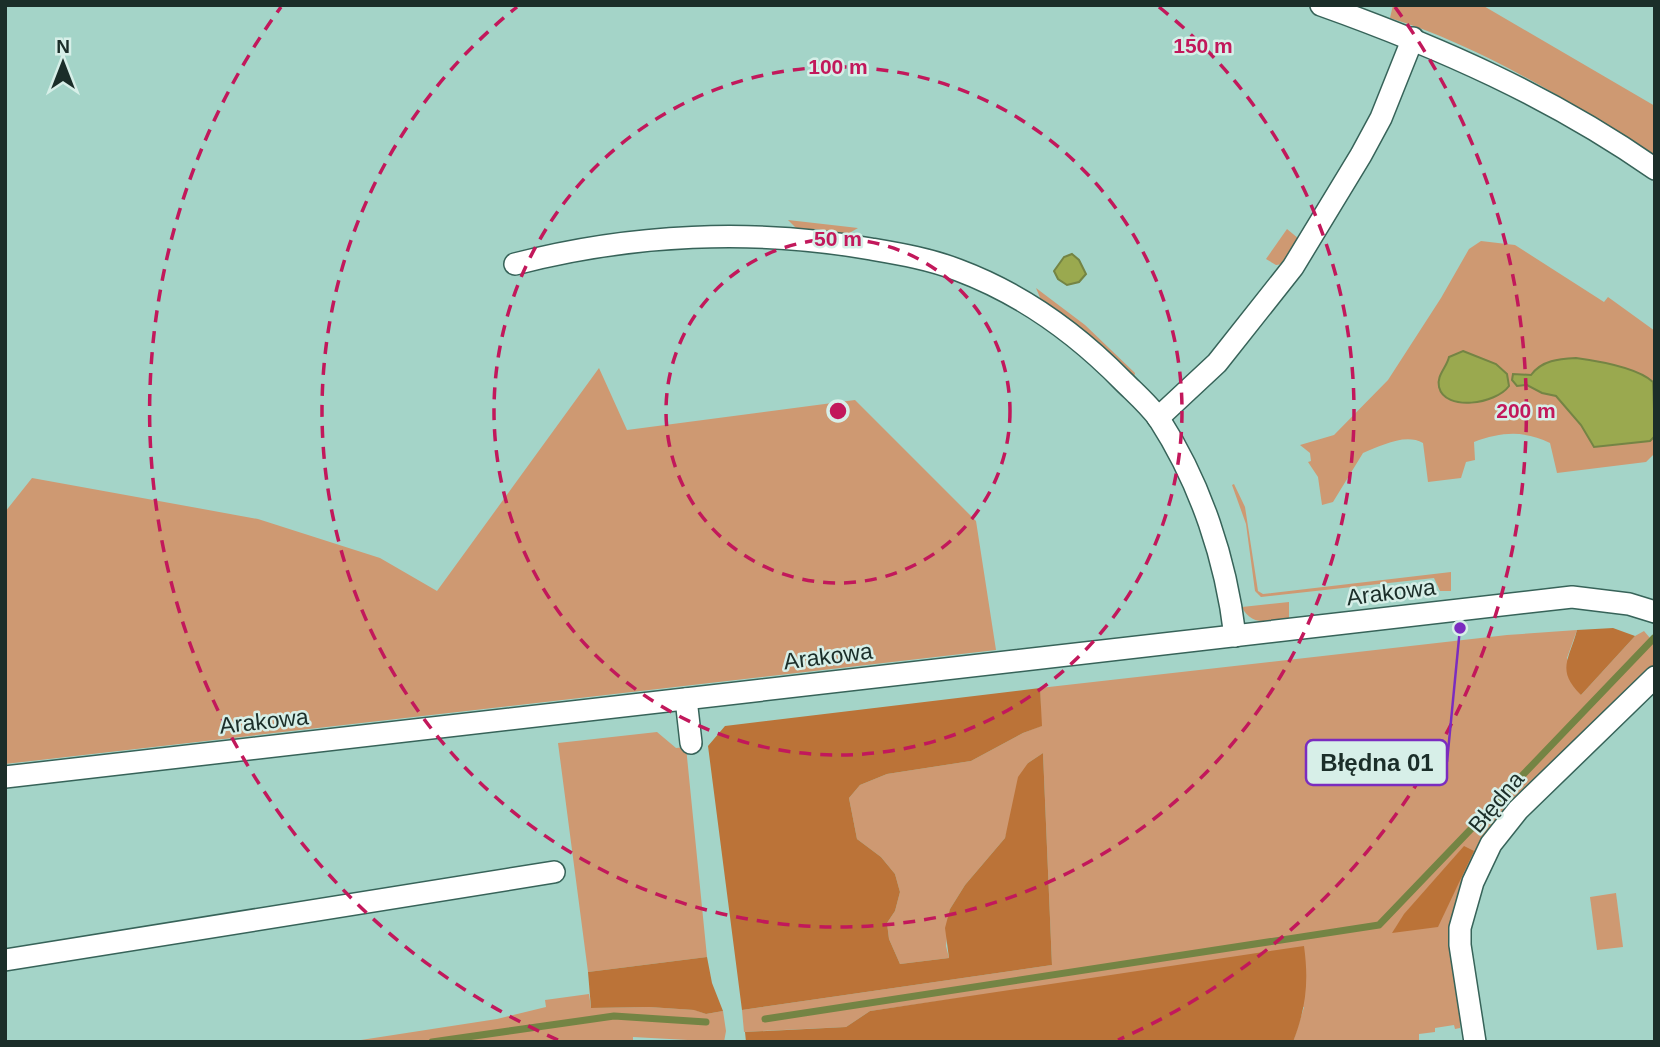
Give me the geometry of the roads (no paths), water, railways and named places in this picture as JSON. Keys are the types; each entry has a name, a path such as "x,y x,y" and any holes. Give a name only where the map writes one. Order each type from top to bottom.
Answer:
{"street":[{"path":"1321,5 1413,38 1468,62 1569,114 1655,169"},
{"path":"1158,418 1216,363 1293,267 1381,118 1413,38"},
{"path":"515,264 591,247 662,239 714,237 817,241 910,256 956,268 978,278 1048,315 1097,354 1158,418 1194,486 1216,543 1228,584 1235,636"},
{"name":"Arakowa","path":"5,777 1572,597 1629,604 1655,612"},
{"name":"Błędna","path":"1475,1042 1460,945 1460,928 1474,882 1491,844 1518,810 1655,677"},
{"path":"685,699 691,743"},
{"path":"5,960 554,872"}],"waterway":[{"path":"765,1019 1379,925 1654,638"},
{"path":"432,1042 614,1016 706,1022"}],"place":[{"name":"Błędna 01","path":"1460,628"}]}
